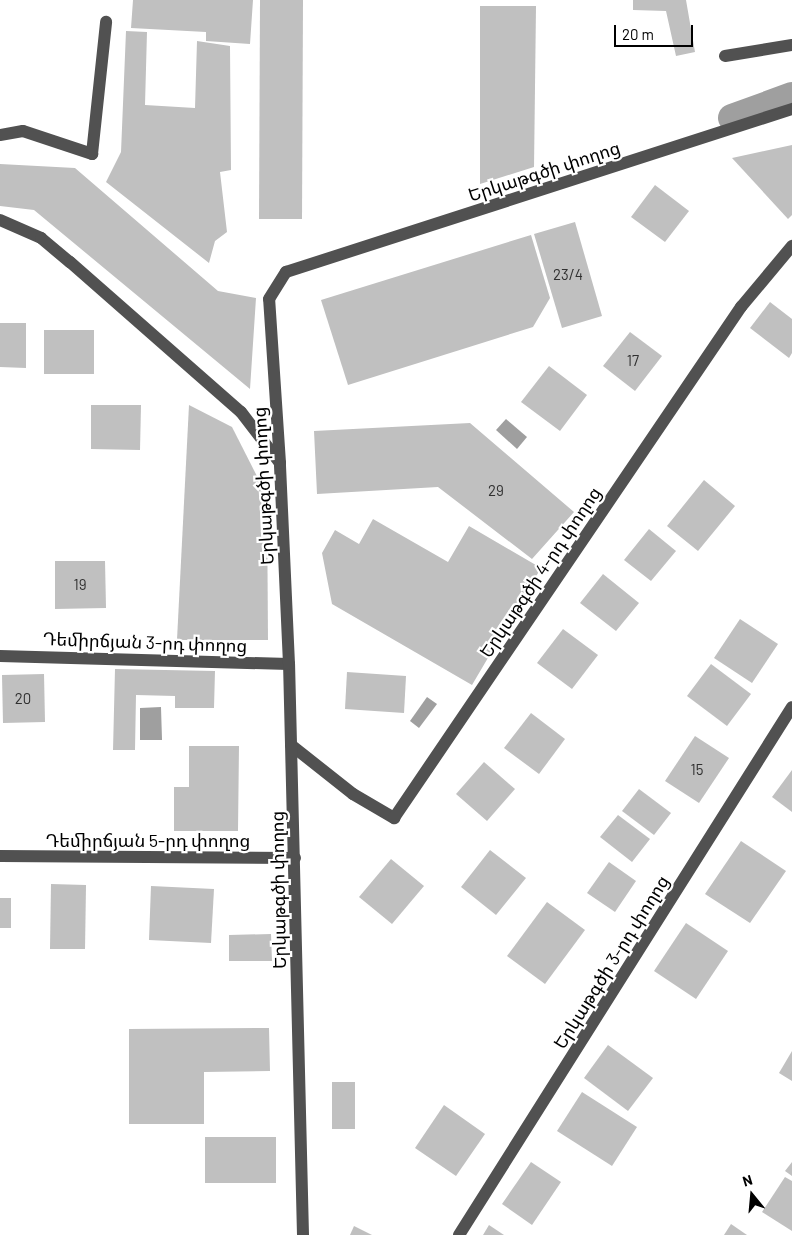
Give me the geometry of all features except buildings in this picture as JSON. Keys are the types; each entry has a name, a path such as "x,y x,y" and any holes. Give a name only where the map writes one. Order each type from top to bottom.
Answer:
{"street":[{"path":"0,135 23,131 92,154 106,22"},
{"path":"725,56 792,45"},
{"name":"Երկաթգծի փողոց","path":"303,1235 289,664 280,463 269,299 286,272 792,109"},
{"path":"0,220 41,238 78,269 242,412 280,463"},
{"name":"Երկաթգծի 4-րդ փողոց","path":"291,746 353,794 394,818 741,307 792,246"},
{"name":"Դեմիրճյան 3-րդ փողոց","path":"0,656 289,664"},
{"name":"Երկաթգծի 3-րդ փողոց","path":"459,1235 792,707"},
{"name":"Դեմիրճյան 5-րդ փողոց","path":"0,856 295,858"}],"shaded area":[{"path":"506,419 527,437 517,449 496,430"},
{"path":"427,697 437,704 419,728 410,721"},
{"path":"161,707 162,740 140,740 140,708"}],"waterway":[{"path":"732,118 792,96"}]}
